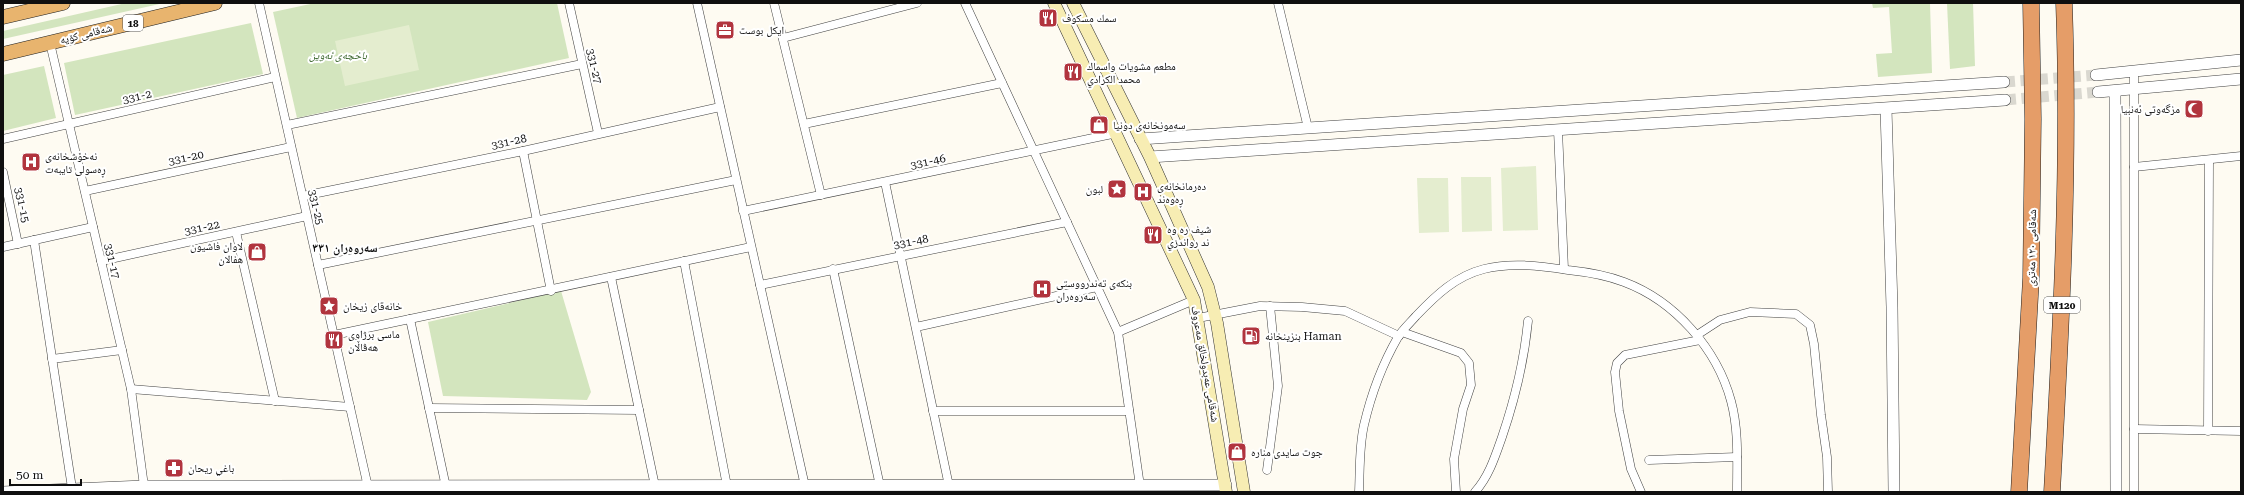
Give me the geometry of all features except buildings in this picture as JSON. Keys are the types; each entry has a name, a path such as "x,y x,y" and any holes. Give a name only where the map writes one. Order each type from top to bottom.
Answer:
{"highway":[{"path":"3,17 64,3"},
{"name":"شەقامی کۆیە","path":"3,54 215,3"},
{"path":"2023,3 2033,59"},
{"name":"شەقامی ١٢٠ مەتری","path":"2019,492 2031,278 2033,59 2031,3"},
{"name":"M120","path":"2052,492 2065,228 2066,45 2064,3"},
{"path":"2066,45 2070,3"}],"main road":[{"name":"شەقامی عەبدولخالق مەعروف","path":"1054,3 1117,133 1194,300 1226,489"},
{"name":"شەقامی عەبدولخالق مەعروف","path":"1073,3 1150,157 1208,287 1215,314 1244,492"}],"street":[{"name":"331-25","path":"259,3 368,487"},
{"name":"331-27","path":"569,3 598,133"},
{"path":"697,3 805,486"},
{"path":"774,3 821,195"},
{"path":"783,38 917,3"},
{"path":"966,3 1118,332 1140,486"},
{"path":"1278,3 1308,128"},
{"name":"331-17","path":"50,43 131,389 144,486"},
{"path":"2096,75 2241,60"},
{"path":"286,125 582,64"},
{"path":"2134,71 2134,492"},
{"name":"331-2","path":"3,138 275,77"},
{"path":"2098,92 2241,79"},
{"path":"1140,139 1508,116 2004,82"},
{"path":"804,124 1002,83"},
{"path":"2115,91 2116,492"},
{"path":"1150,157 2005,100"},
{"name":"331-28","path":"302,196 523,151 598,133 720,107"},
{"path":"1886,109 1892,307 1894,492"},
{"path":"1508,116 1509,133"},
{"path":"1558,130 1564,269"},
{"name":"331-46","path":"743,211 1117,133"},
{"path":"1159,138 1156,143 1156,149 1164,156"},
{"name":"331-20","path":"85,191 291,147"},
{"path":"523,151 551,291"},
{"path":"2134,168 2241,156"},
{"path":"2208,431 2209,160"},
{"name":"331-15","path":"3,172 18,244"},
{"path":"318,265 537,222 736,180"},
{"path":"886,182 949,486"},
{"name":"331-22","path":"101,261 307,216"},
{"name":"331-48","path":"760,285 1067,222"},
{"path":"3,247 93,227"},
{"path":"236,232 276,401"},
{"path":"34,240 72,488"},
{"path":"334,335 551,291 611,276 751,247"},
{"path":"684,261 727,489"},
{"path":"1359,492 1361,447 1364,425 1383,370 1400,334 1441,292 1469,274 1492,267 1513,265 1564,269 1607,276 1639,288 1673,312 1699,337 1713,358 1731,401 1736,426 1737,492"},
{"path":"833,269 880,486"},
{"path":"611,276 655,486"},
{"path":"916,327 1097,287"},
{"path":"1118,332 1194,300"},
{"path":"1267,470 1278,386 1270,306"},
{"path":"1198,318 1246,308 1270,306 1302,306 1345,311 1400,334 1461,353 1469,363 1471,385 1463,409 1454,459 1456,492"},
{"path":"1641,492 1631,469 1619,410 1615,377 1617,363 1625,355 1699,337 1720,320 1750,312 1796,314 1810,325 1814,344 1820,415 1827,457 1828,492"},
{"path":"410,319 446,487"},
{"path":"1475,492 1488,474 1514,402 1525,348 1528,321"},
{"path":"52,359 122,350"},
{"path":"131,389 350,407"},
{"path":"429,408 639,410"},
{"path":"933,411 1129,411"},
{"path":"2134,429 2208,431 2241,430"},
{"path":"1649,460 1737,457"},
{"path":"3,492 72,488 104,489 144,486 177,489 254,490 368,487 624,489 655,486 727,489 805,486 880,486 907,489 949,486 983,489 1053,489 1140,486 1226,489"}],"green space":[{"path":"126,3 164,3 3,39 3,31"},
{"name":"باخچەی ئەوین","path":"315,3 557,3 569,58 297,118 273,12"},
{"path":"1872,3 1930,3 1932,73 1878,77 1876,54 1892,53 1889,7 1873,8"},
{"path":"1947,3 1973,3 1975,66 1950,69"},
{"path":"251,23 263,74 75,115 64,63"},
{"path":"409,25 419,70 345,86 335,41"},
{"path":"44,66 56,118 3,131 3,75"},
{"path":"1536,166 1538,230 1503,231 1501,168"},
{"path":"1461,177 1491,177 1492,231 1462,232"},
{"path":"1417,178 1448,178 1449,232 1419,233"},
{"path":"561,291 591,392 587,400 443,396 428,322"}],"tunnel":[{"path":"2004,82 2096,75"},
{"path":"2005,100 2098,92"}],"place":[{"name":"سمك مسكوف","path":"1048,18"},
{"name":"ايكل بوست","path":"725,30"},
{"name":"مطعم مشويات واسماك محمد الكرادي","path":"1073,72"},
{"name":"مزگەوتی ئەنبیا","path":"2194,109"},
{"name":"سەمونخانەی دونیا","path":"1099,125"},
{"name":"نەخۆشخانەی ڕەسولی تایبەت","path":"31,162"},
{"name":"لبون","path":"1117,189"},
{"name":"دەرمانخانەی ڕەوەند","path":"1143,192"},
{"name":"شيف ره وه ند رواندزي","path":"1153,235"},
{"name":"لاوان فاشيون هفالان","path":"257,252"},
{"name":"بنکەی تەندرووستی سەروەران","path":"1042,289"},
{"name":"خانەقای زیخان","path":"329,306"},
{"name":"بنزینخانە Haman","path":"1251,336"},
{"name":"ماسی برژاوی هەڤاڵان","path":"334,340"},
{"name":"جوت سايدى مناره","path":"1237,452"},
{"name":"باغي ريحان","path":"174,468"}],"district":[{"name":"سەروەران ٣٣١","path":"345,248"}]}
